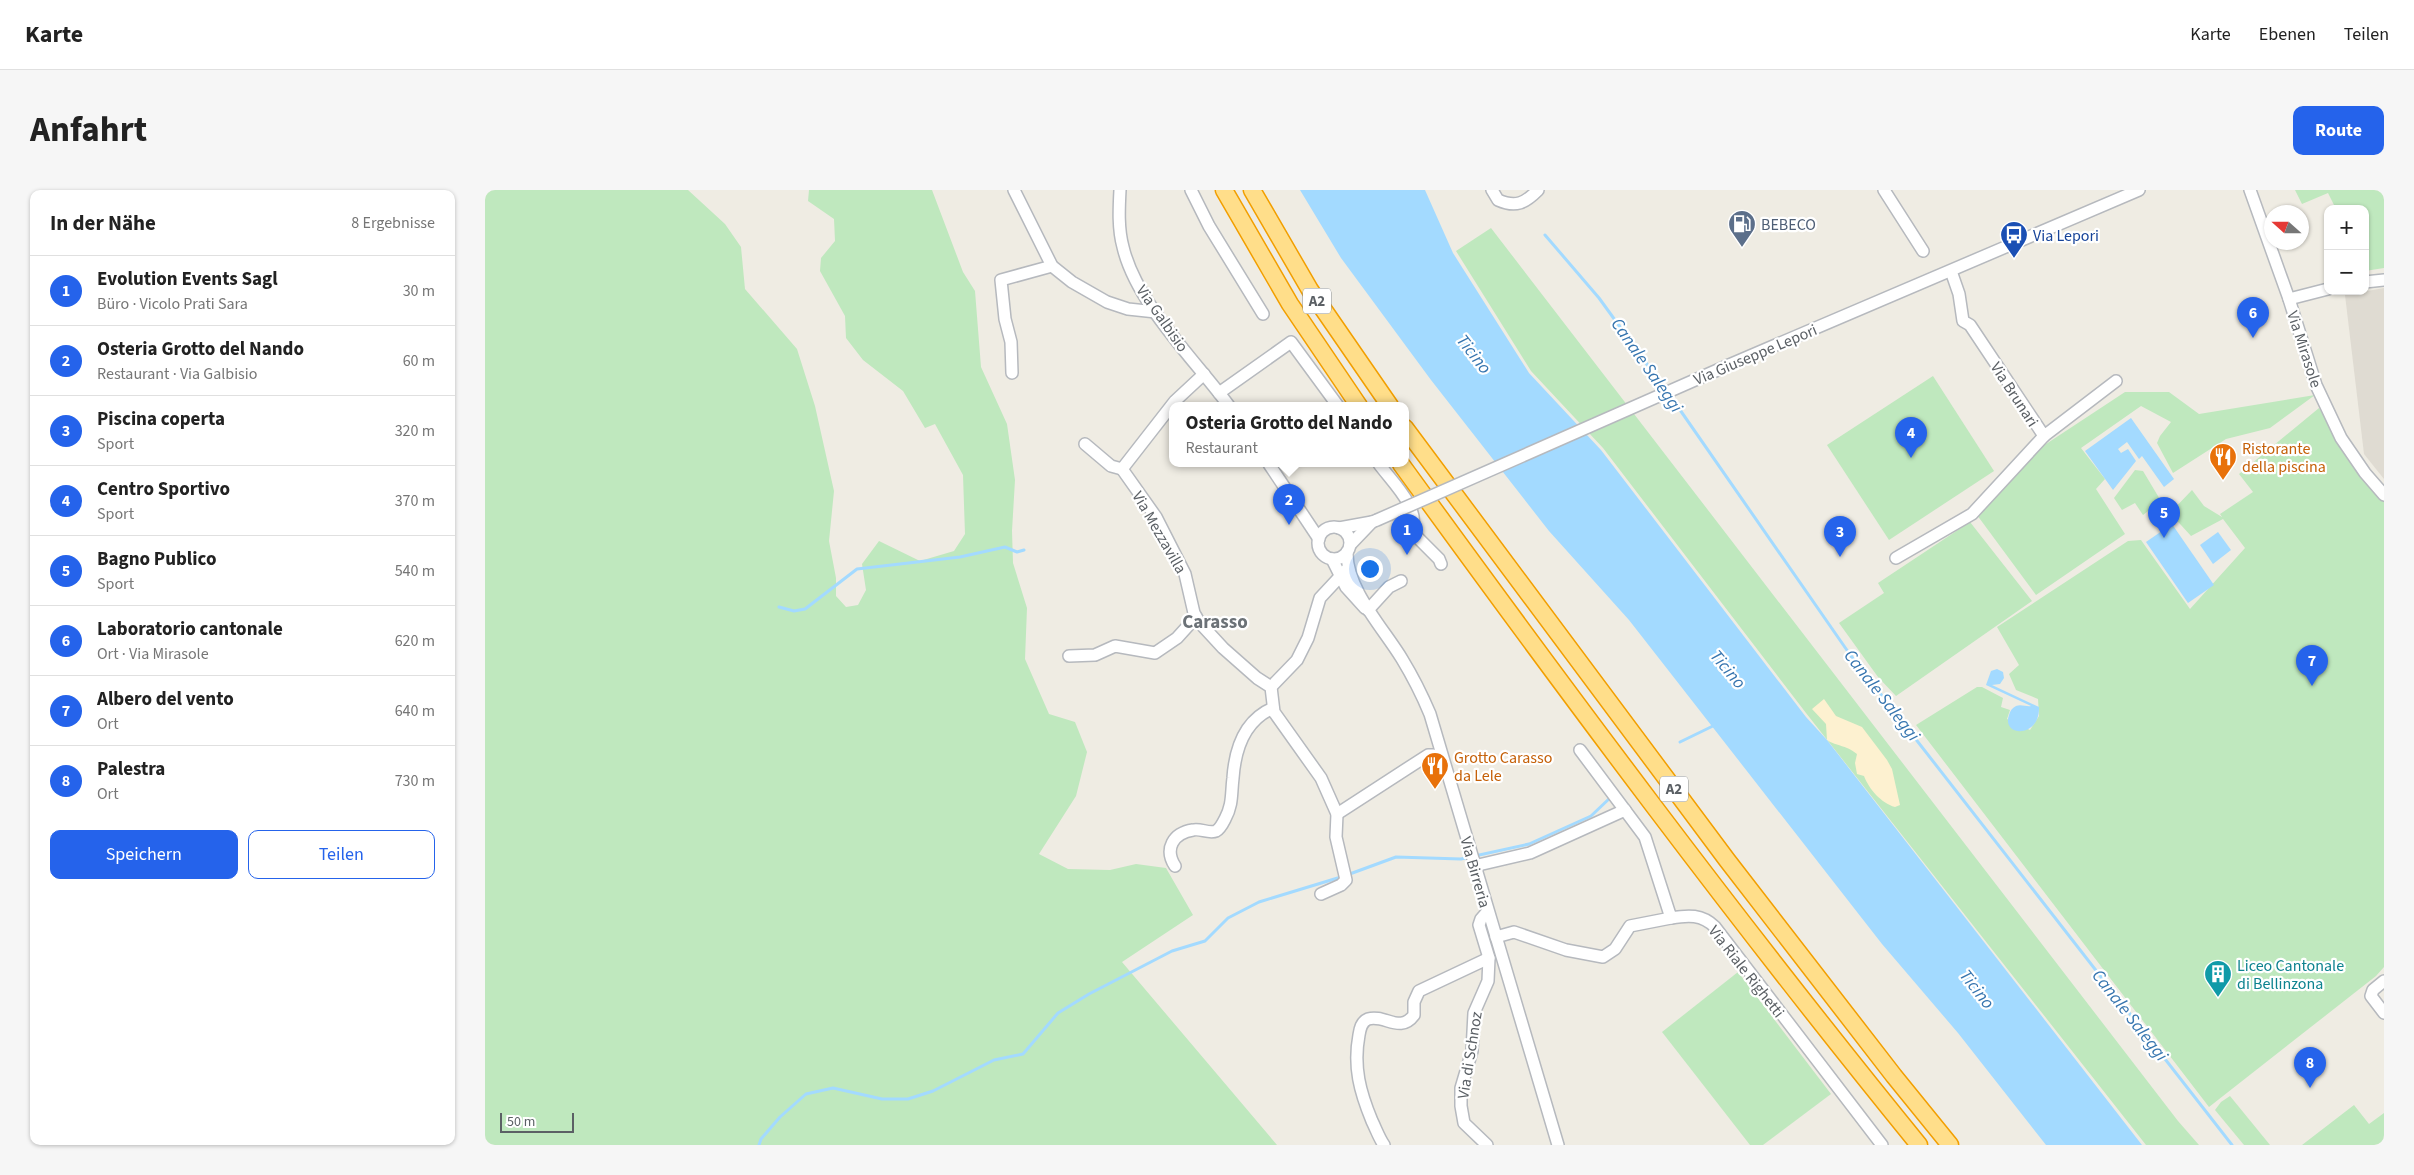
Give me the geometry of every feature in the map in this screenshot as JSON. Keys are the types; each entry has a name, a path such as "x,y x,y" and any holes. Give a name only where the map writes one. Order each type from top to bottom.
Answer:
{"highway":[{"name":"A2","path":"1224,190 1290,304 1356,402"},
{"name":"A2","path":"1252,190 1310,290 1387,402"},
{"name":"A2","path":"1409,433 1733,868 1855,1027 1950,1145"},
{"name":"A2","path":"1403,467 1795,990 1919,1145"}],"street":[{"path":"1014,190 1052,266 1072,282 1107,302 1128,309 1156,312"},
{"name":"Via Galbisio","path":"1120,190 1120,229 1123,248 1135,277 1156,312 1226,402"},
{"path":"1191,190 1209,226 1263,314"},
{"path":"1492,190 1498,200 1515,204 1525,202 1538,190"},
{"path":"1884,190 1923,251"},
{"name":"Via Giuseppe Lepori","path":"1333,529 1374,521 1729,365 2139,190"},
{"name":"Via Mirasole","path":"2250,190 2289,299 2315,382 2329,414 2341,438 2384,495"},
{"path":"1012,373 1011,342 1005,319 1001,280 1052,266"},
{"name":"Via Brunari","path":"1951,271 1959,294 1963,321 1970,325 2044,436 2116,381"},
{"path":"2369,282 2384,280"},
{"path":"2289,299 2324,290"},
{"path":"1219,393 1291,342 1335,402"},
{"path":"1174,402 1204,374"},
{"path":"1085,444 1111,466 1122,468 1169,409"},
{"path":"1896,558 1972,514 2044,436"},
{"path":"1271,467 1306,520 1319,539 1321,552 1332,559 1340,558 1348,549 1348,536 1306,520"},
{"path":"1381,467 1409,505 1414,520 1412,532 1439,559 1441,564"},
{"name":"Via Mezzavilla","path":"1122,468 1125,475 1156,517 1185,574 1195,617 1223,648 1257,678 1271,687"},
{"name":"Via Giuseppe Lepori","path":"1348,549 1374,521"},
{"path":"1319,539 1333,529"},
{"name":"Via Birreria","path":"1343,572 1348,549"},
{"name":"Via Birreria","path":"1332,559 1402,658 1422,695 1448,774 1487,912 1512,985 1559,1145"},
{"path":"1321,894 1341,886 1346,878 1336,837 1337,814 1321,778 1279,720 1273,708 1271,687 1287,673 1301,654 1320,598 1343,572"},
{"path":"1368,610 1389,587 1401,581"},
{"path":"1069,656 1095,655 1115,646 1155,653 1177,638 1195,617"},
{"path":"1175,866 1169,856 1173,840 1191,830 1213,832 1220,827 1232,803 1234,769 1243,736 1252,722 1273,708"},
{"path":"1580,750 1645,837 1671,918"},
{"path":"1337,814 1427,755 1433,754 1440,771 1448,774"},
{"path":"1474,863 1531,853 1625,810"},
{"path":"1384,1145 1363,1099 1358,1081 1356,1057 1362,1025 1366,1020 1373,1019 1396,1024 1406,1022 1414,1015 1414,1002 1419,991 1489,958 1479,925 1481,918 1487,912"},
{"name":"Via Riale Righetti","path":"1496,937 1513,932 1566,950 1603,957 1615,949 1630,926 1683,916 1700,917 1715,927 1882,1145"},
{"name":"Via di Schnoz","path":"1487,1145 1464,1123 1461,1106 1461,1088 1471,1051 1474,1013 1487,986 1489,958"},
{"path":"2384,981 2373,990 2371,996 2384,1013"}],"shaded area":[{"path":"2384,288 2384,479 2364,454 2345,295 2369,295 2369,291"}],"green space":[{"path":"485,190 688,190 725,224 741,247 745,289 797,349 815,406 834,491 829,541 836,578 836,596 846,607 858,605 866,590 862,564 879,541 920,561 954,551 965,534 963,475 935,424 925,428 903,391 863,360 846,338 845,316 820,271 821,258 835,241 834,219 808,201 809,190 932,190 963,272 975,291 981,367 1007,424 1015,480 1012,531 1013,563 1027,608 1025,659 1049,714 1075,722 1087,752 1076,796 1039,854 1068,869 1110,870 1136,864 1166,868 1193,915 1122,962 1277,1145 485,1145"},
{"path":"2295,190 2384,190 2384,268 2369,270 2369,205 2334,205 2328,193 2302,204"},
{"path":"1491,228 2178,1121 2199,1145 2146,1145 1806,713 1603,448 1531,371 1456,251"},
{"path":"1933,376 1994,471 1889,540 1827,445"},
{"path":"2125,392 2169,392 2199,414 2315,395 2270,428 2226,439 2173,473 2157,443 2171,422 2141,406 2081,448 2105,479 2096,489 2125,534 2036,595 1977,515 2043,446"},
{"path":"2319,408 2353,464 2384,501 2384,967 2376,976 2209,1107 1916,725 1977,687 1982,687 2003,698 2001,707 2010,710 2007,719 2030,730 2039,716 2038,699 2016,690 2009,674 2019,665 1997,627 2128,541 2141,540 2190,609 2245,548 2223,519 2191,536 2170,513 2192,490 2204,506 2222,517 2220,514 2253,492 2239,474"},
{"path":"2135,470 2143,471 2161,501 2143,515 2135,503 2122,510 2114,498"},
{"path":"1970,522 2032,601 1896,696 1878,677 1839,623 1884,593 1878,583"},
{"path":"1738,972 1831,1094 1763,1145 1750,1145 1662,1032"},
{"path":"2230,1096 2270,1145 2244,1145 2215,1110 2221,1102"},
{"path":"2354,1105 2369,1124 2384,1113 2384,1145 2302,1145"}],"sand":[{"path":"1824,699 1836,716 1862,727 1887,760 1892,769 1900,805 1895,807 1880,799 1869,786 1864,776 1857,774 1855,763 1857,754 1827,740 1826,724 1812,709"}],"water":[{"name":"Ticino","path":"1300,190 1425,190 1453,253 1529,373 1601,450 1806,717 1827,740 2142,1145 2046,1145 1958,1033 1882,944 1629,620 1549,531 1431,380 1341,258"},
{"path":"2131,418 2174,479 2164,487 2142,456 2139,459 2127,442 2118,449 2121,453 2128,449 2136,461 2113,490 2085,451"},
{"path":"2172,524 2214,585 2188,603 2146,542"},
{"path":"2218,532 2231,550 2213,564 2200,545"},
{"path":"1997,669 2003,672 2004,678 2000,684 1992,685 2039,707 2038,717 2034,725 2028,729 2015,731 2010,728 2008,722 2011,710 2016,706 2031,706 1986,685 1991,671"}],"waterway":[{"name":"Canale Saleggi","path":"1545,235 1599,298 1678,407 1851,656 2232,1145"},
{"path":"779,607 794,611 805,609 857,569 960,557 1005,547 1017,552 1024,550"},
{"path":"1680,742 1715,725"},
{"path":"1347,875 1396,857 1461,859 1529,844 1591,816 1611,797"},
{"path":"759,1145 761,1139 780,1117 806,1094 833,1088 882,1099 908,1099 933,1091 994,1060 1023,1054 1058,1013 1089,994 1172,951 1205,941 1228,918 1259,902 1341,877"}],"place":[{"name":"BEBECO","path":"1742,248"},
{"name":"Via Lepori","path":"2014,259"},
{"name":"Laboratorio cantonale","path":"2253,338"},
{"name":"Centro Sportivo","path":"1911,458"},
{"name":"Ristorante della piscina","path":"2223,481"},
{"name":"Osteria Grotto del Nando","path":"1289,525"},
{"name":"Bagno Publico","path":"2164,538"},
{"name":"Evolution Events Sagl","path":"1407,555"},
{"name":"Piscina coperta","path":"1840,557"},
{"name":"Albero del vento","path":"2312,686"},
{"name":"Grotto Carasso da Lele","path":"1435,790"},
{"name":"Liceo Cantonale di Bellinzona","path":"2218,998"},
{"name":"Palestra","path":"2310,1088"}],"district":[{"name":"Carasso","path":"1215,621"}]}
